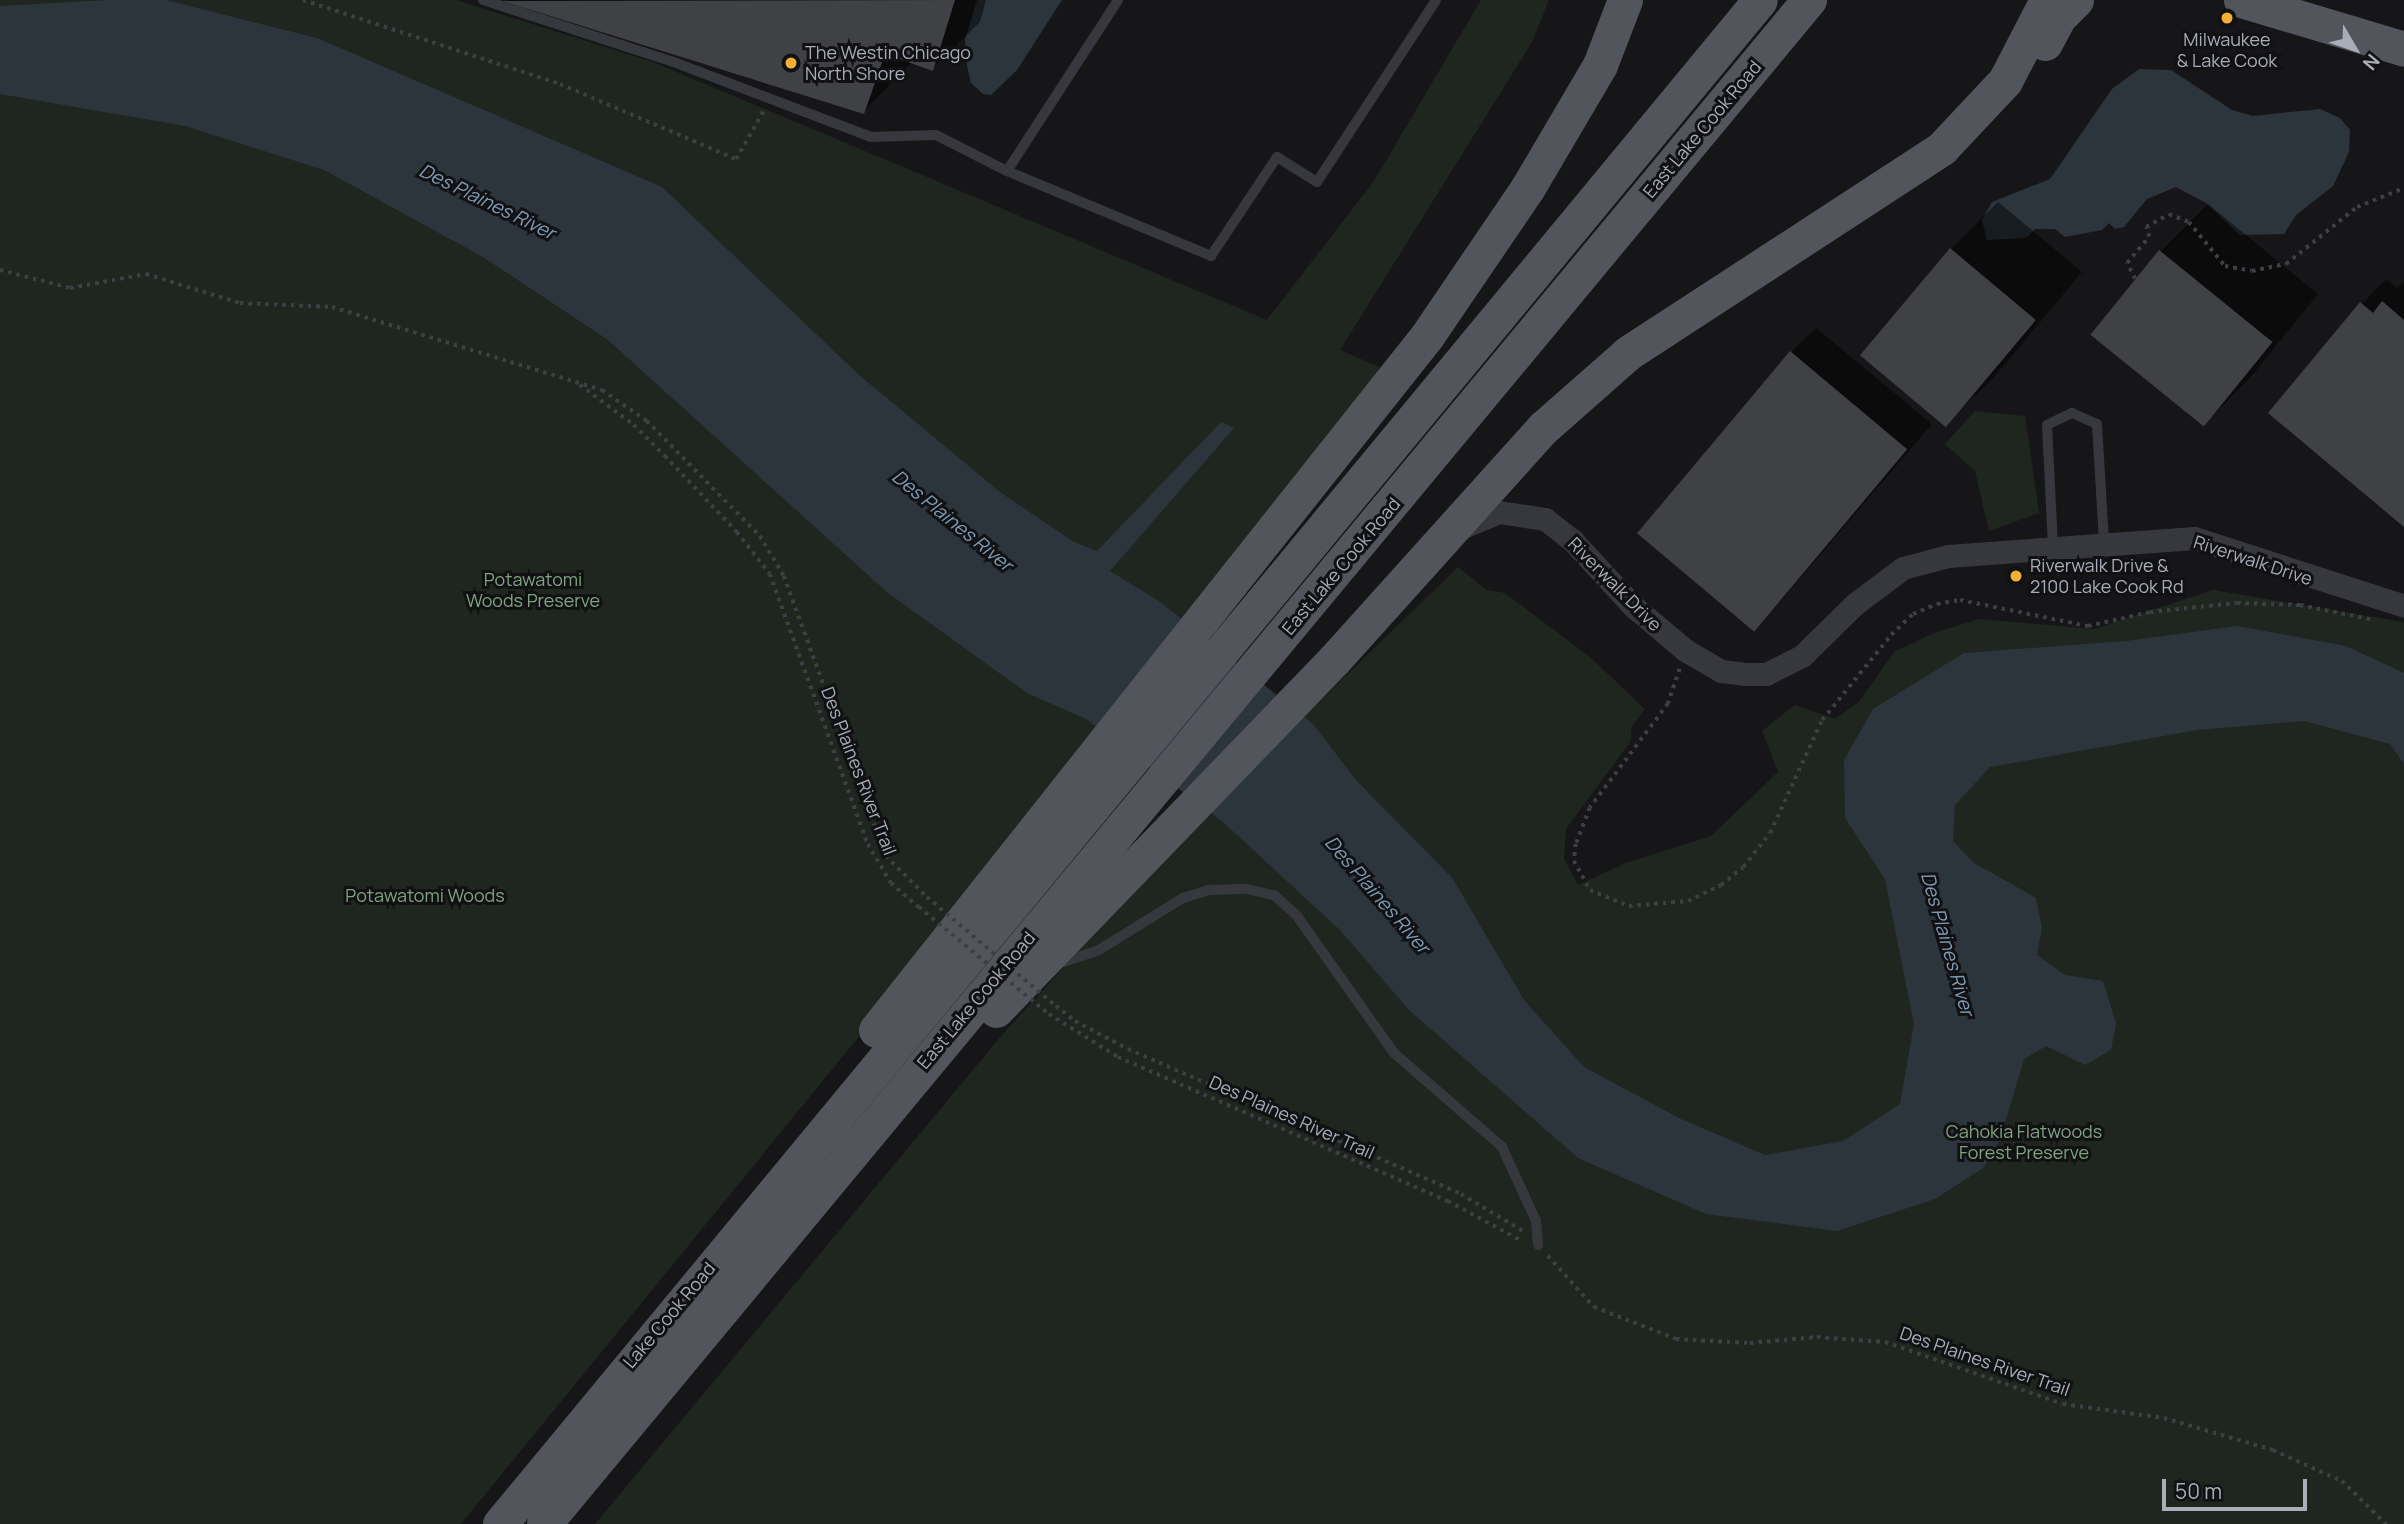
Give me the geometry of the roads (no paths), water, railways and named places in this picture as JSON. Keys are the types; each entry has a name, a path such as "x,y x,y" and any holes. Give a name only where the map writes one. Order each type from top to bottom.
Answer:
{"main road":[{"path":"1114,756 1209,610 1427,336 1490,249 1600,65 1625,0"},
{"name":"East Lake Cook Road","path":"1114,756 1237,633 1759,0"},
{"name":"East Lake Cook Road","path":"868,1128 1156,790 1809,0"},
{"path":"868,1128 905,1107 1305,690 1543,428 1628,353 1735,279 1903,176 1982,111 2005,81 2047,0"},
{"path":"1903,176 1919,178 1956,154 1989,121 2028,74 2059,17 2076,0"},
{"path":"2241,0 2404,49"},
{"name":"Lake Cook Road","path":"500,1524 841,1108 860,1050 1114,756"},
{"name":"Lake Cook Road","path":"544,1524 868,1128"}],"street":[{"name":"Riverwalk Drive","path":"1447,534 1499,512 1545,519 1573,541 1652,623 1685,650 1721,671 1766,674 1802,656 1855,604 1902,568 1948,556 2104,542 2194,538 2404,607"}],"lane":[{"path":"483,0 770,99 871,137 936,135 1006,171 1211,256 1277,157 1317,182 1436,0"},
{"path":"1006,171 1118,0"},
{"path":"2053,547 2047,425 2072,413 2097,424 2104,542"},
{"path":"1041,963 1057,967 1070,963 1183,898 1209,890 1247,889 1274,895 1297,916 1394,1053 1502,1147 1536,1221 1538,1245"}],"water":[{"name":"Des Plaines River","path":"166,0 317,38 662,187 858,374 1000,492 1074,542 1097,551 1221,422 1234,428 1110,571 1159,601 1313,724 1356,780 1453,879 1524,1000 1584,1067 1679,1118 1765,1155 1843,1141 1900,1104 1914,1024 1885,879 1845,818 1844,760 1873,709 1964,653 2126,641 2237,626 2346,646 2404,673 2404,764 2390,744 2304,721 2197,730 1990,767 1955,805 1953,841 1974,863 2036,898 2042,928 2037,955 2065,975 2103,981 2116,1023 2111,1050 2085,1065 2046,1046 2024,1059 2000,1140 1983,1168 1935,1199 1837,1231 1706,1214 1578,1158 1409,1010 1340,930 1223,822 1086,719 1027,693 888,593 608,340 483,257 324,170 185,126 0,94 0,6"},
{"path":"977,0 1062,0 1017,70 991,95 983,94 971,83 967,66 965,40"},
{"path":"2139,69 2171,70 2232,110 2253,116 2320,109 2340,118 2350,130 2349,152 2333,186 2296,215 2284,234 2240,235 2206,203 2176,187 2147,199 2124,227 2115,229 2109,223 2102,230 2065,237 2055,229 2035,229 2026,238 1987,240 1982,220 1992,202 2050,179 2112,89"}],"place":[{"name":"Milwaukee & Lake Cook","path":"2227,18"},
{"name":"The Westin Chicago North Shore","path":"791,63"},
{"name":"Riverwalk Drive & 2100 Lake Cook Rd","path":"2016,576"}],"park label":[{"name":"Potawatomi Woods Preserve","path":"533,590"},
{"name":"Potawatomi Woods","path":"425,895"},
{"name":"Cahokia Flatwoods Forest Preserve","path":"2024,1142"}]}
